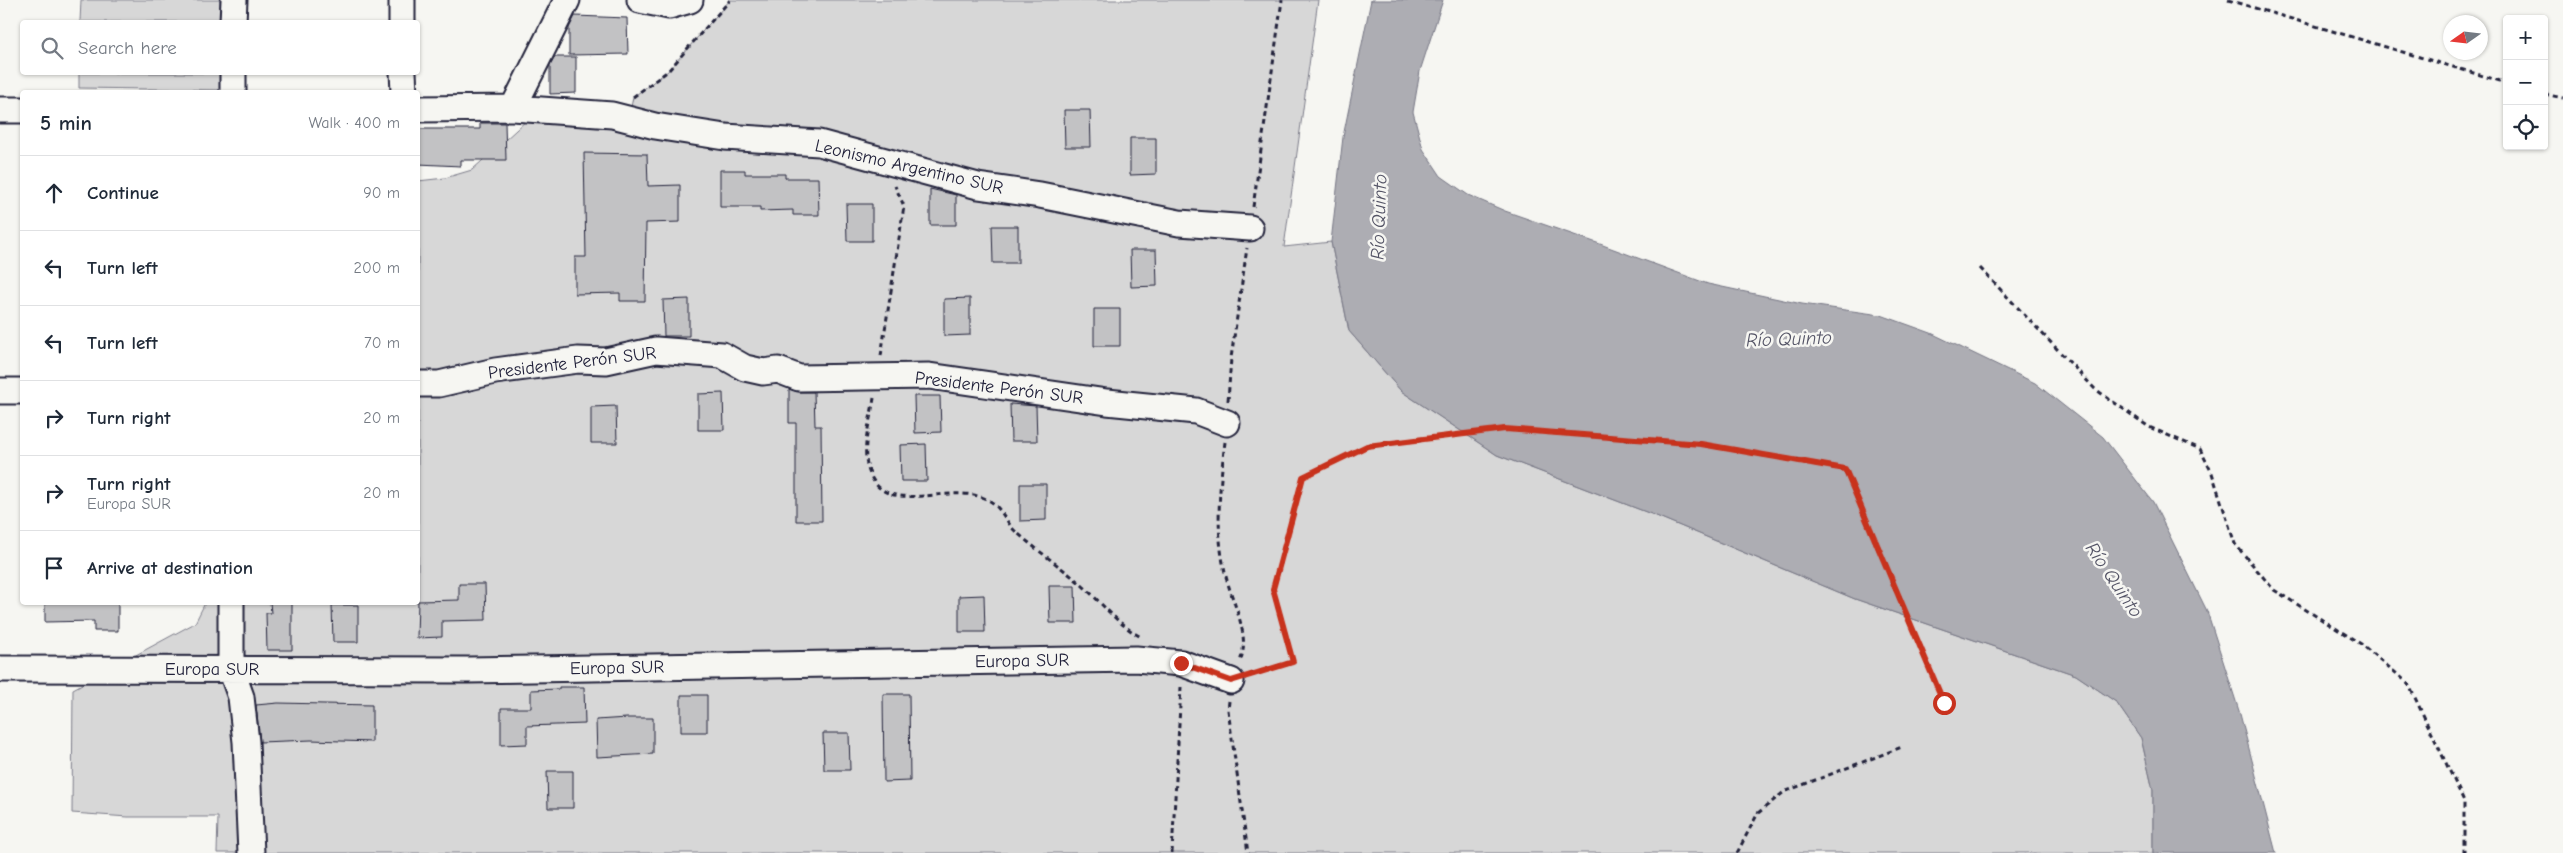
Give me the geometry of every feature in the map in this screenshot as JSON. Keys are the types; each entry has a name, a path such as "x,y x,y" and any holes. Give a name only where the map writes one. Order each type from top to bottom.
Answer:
{"street":[{"path":"234,0 234,20"},
{"path":"402,0 402,20"},
{"path":"513,108 567,0"},
{"path":"640,0 669,6 690,0"},
{"path":"233,75 233,90"},
{"path":"403,75 404,90"},
{"name":"Leonismo Argentino SUR","path":"420,109 513,108 612,115 655,126 725,137 819,144 978,186 1040,195 1179,223 1250,228"},
{"path":"0,110 20,110"},
{"name":"Presidente Perón SUR","path":"420,384 439,384 495,371 578,360 606,361 656,350 722,355 745,368 763,372 778,370 799,378 929,376 1107,402 1196,411 1227,423"},
{"path":"0,391 20,391"},
{"path":"231,605 231,669 241,697 246,742 251,853"},
{"name":"Europa SUR","path":"0,669 492,670 1136,659 1181,663 1231,681"}],"path":[{"path":"633,97 668,72 730,0"},
{"path":"2228,0 2503,82"},
{"path":"2548,95 2563,98"},
{"path":"879,365 904,206 894,184"},
{"path":"1980,268 2095,389 2149,427 2200,449 2212,473 2235,544 2274,590 2361,644 2408,682 2464,801 2464,853"},
{"path":"874,398 864,455 873,480 884,492 895,497 966,492 991,501 1014,529 1088,590 1124,628 1150,640"},
{"path":"1231,681 1293,662 1273,589 1303,477 1367,446 1505,429 1701,444 1845,469 1944,703"},
{"path":"1172,853 1181,687"},
{"path":"1737,853 1758,813 1784,792 1902,747"}],"shaded area":[{"path":"81,0 220,0 220,20 80,20"},
{"path":"730,0 1318,0 1284,247 1331,242 1349,331 1401,391 1497,455 1654,515 1855,599 2076,675 2116,702 2141,738 2153,790 2153,853 217,853 218,817 128,817 72,813 73,689 195,623 204,605 420,605 420,181 445,178 472,170 538,110 618,118 626,132 633,97 668,71"},
{"path":"79,75 220,75 220,90 79,88"}],"water":[{"name":"Río Quinto","path":"1371,0 1443,0 1420,71 1413,112 1423,149 1441,176 1468,195 1505,211 1708,284 1802,304 1881,315 1931,333 2035,383 2103,437 2153,502 2207,611 2240,714 2276,853 2153,853 2153,790 2141,738 2116,702 2076,675 1855,599 1654,515 1497,455 1401,391 1349,331 1331,242 1343,137"}],"building":[{"path":"575,16 627,18 628,54 569,55 569,28"},
{"path":"555,57 576,57 576,93 550,94 550,66"},
{"path":"1064,110 1090,110 1091,147 1065,147"},
{"path":"480,123 505,123 506,160 461,160 461,166 420,164 420,129 480,129"},
{"path":"1130,138 1156,138 1156,174 1130,175"},
{"path":"584,153 647,154 648,186 680,185 680,222 646,223 645,301 620,301 620,293 575,294 575,257 586,257"},
{"path":"720,170 745,170 745,174 785,174 785,178 818,178 819,215 793,215 793,210 760,211 760,207 720,207"},
{"path":"930,189 956,195 956,225 930,225"},
{"path":"846,204 872,204 872,241 847,241"},
{"path":"992,226 1018,226 1018,263 993,263"},
{"path":"1130,250 1156,250 1157,286 1131,287"},
{"path":"970,298 970,335 944,336 944,299"},
{"path":"689,299 689,336 664,336 663,300"},
{"path":"1094,309 1120,309 1120,346 1094,346"},
{"path":"789,389 799,392 814,392 815,426 821,426 822,521 796,521 796,423 789,423"},
{"path":"723,393 724,430 698,430 698,394"},
{"path":"914,396 940,396 941,432 915,433"},
{"path":"1010,404 1036,406 1037,441 1011,441"},
{"path":"616,406 617,443 591,443 591,407"},
{"path":"926,444 927,481 901,481 900,445"},
{"path":"1020,484 1046,484 1046,520 1020,521"},
{"path":"459,584 485,584 486,620 442,621 442,637 417,638 418,605 420,605 420,601 459,600"},
{"path":"1049,586 1075,586 1076,623 1050,623"},
{"path":"984,595 985,632 959,632 959,596"},
{"path":"45,605 118,605 118,631 94,631 94,621 45,622"},
{"path":"270,605 292,605 292,650 267,650 266,613 271,613"},
{"path":"332,605 358,605 358,642 333,642"},
{"path":"559,687 584,687 585,724 527,726 527,744 501,745 501,708 531,708 531,690 559,689"},
{"path":"883,694 909,694 910,781 884,782"},
{"path":"681,695 707,695 707,732 681,732"},
{"path":"278,703 372,705 372,742 311,740 260,742 256,705"},
{"path":"653,718 653,754 597,757 596,720"},
{"path":"823,733 849,733 850,770 824,770"},
{"path":"547,771 573,771 573,808 548,808"}],"route":[{"path":"1181,663 1231,681 1293,662 1273,589 1303,477 1367,446 1505,429 1701,444 1845,469 1944,703"}]}
